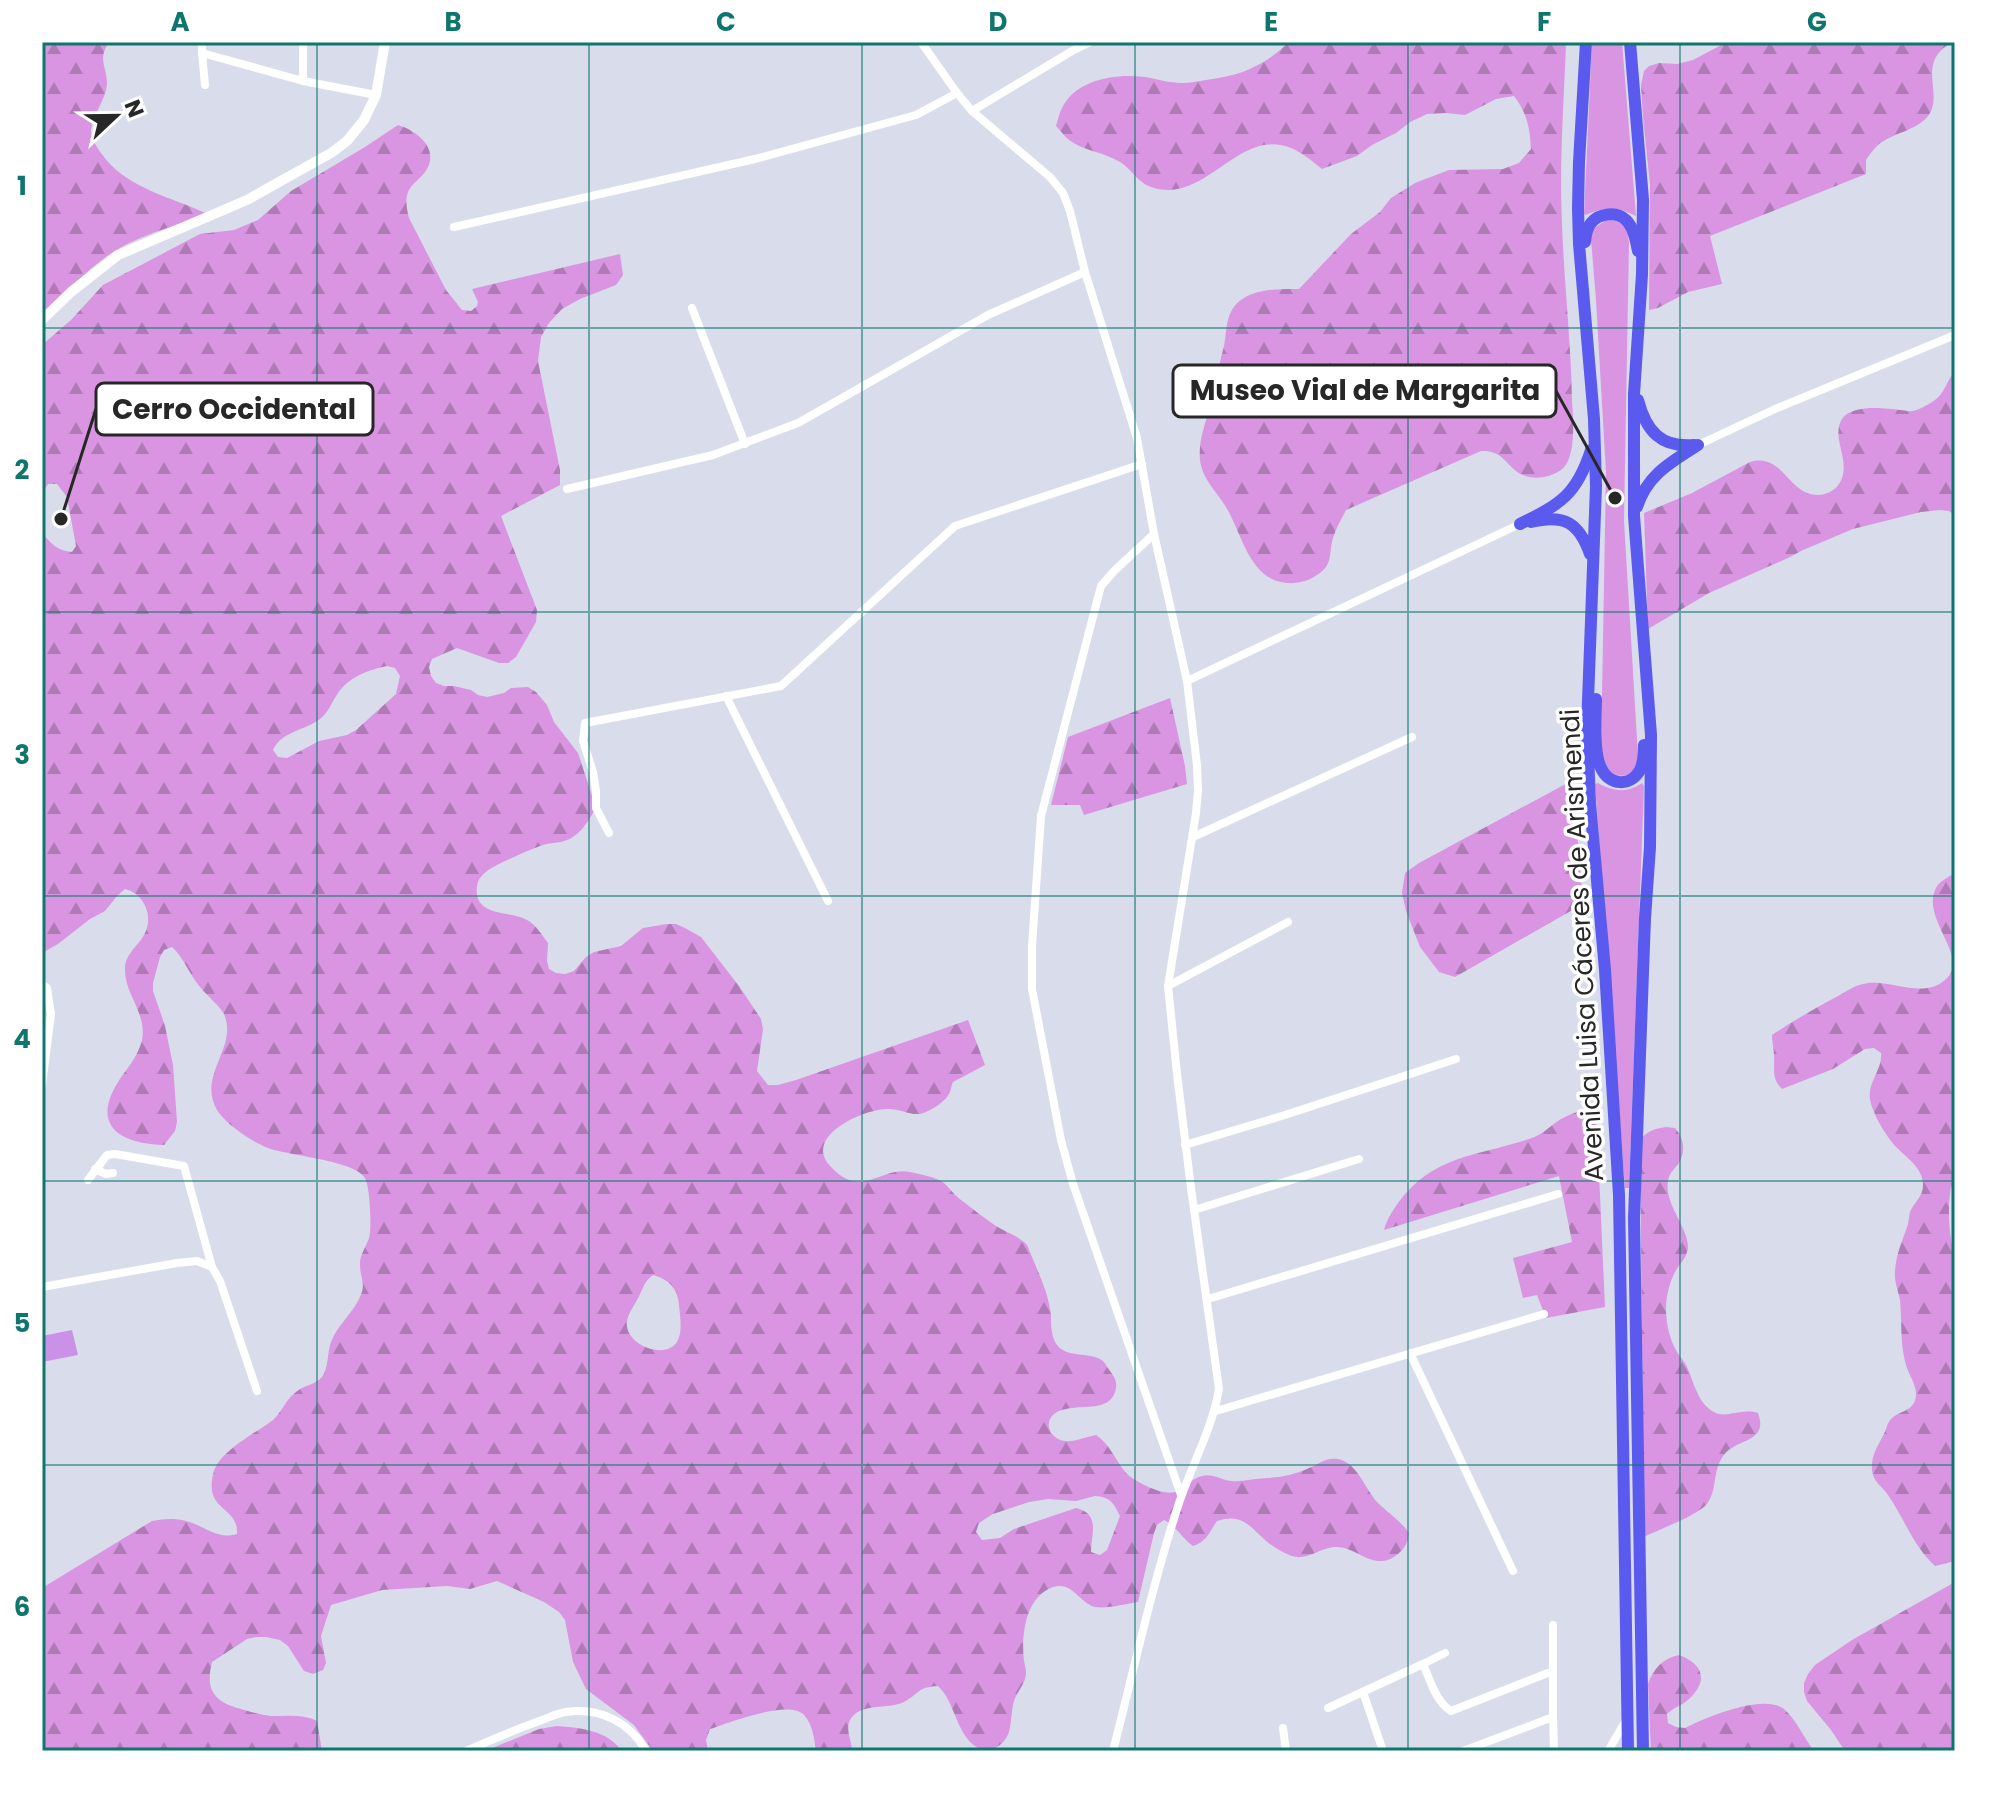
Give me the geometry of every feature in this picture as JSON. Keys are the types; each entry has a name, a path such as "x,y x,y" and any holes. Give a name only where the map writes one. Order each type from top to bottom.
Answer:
{"main road":[{"name":"Avenida Luisa Cáceres de Arismendi","path":"1586,42 1579,162 1579,244 1596,486 1587,766 1617,1145 1628,1751"},
{"name":"Avenida Luisa Cáceres de Arismendi","path":"1630,42 1643,200 1642,274 1634,387 1634,516 1651,735 1650,847 1634,1205 1643,1751"},
{"path":"1583,280 1588,227 1593,220 1608,214 1626,219 1636,238 1642,274"},
{"path":"1634,387 1644,421 1658,438 1681,447 1698,445"},
{"path":"1520,524 1553,506 1573,490 1581,478 1595,439"},
{"path":"1634,516 1647,484 1656,474 1698,445"},
{"path":"1520,524 1551,520 1574,525 1581,532 1593,564"},
{"path":"1592,600 1598,757 1605,774 1619,783 1633,778 1642,766 1644,647"}],"street":[{"path":"202,42 205,85"},
{"path":"303,42 303,81"},
{"path":"42,320 71,292 118,255 247,200 347,141 364,120 376,95 385,42"},
{"path":"921,42 972,111 1050,177 1063,193 1070,211 1085,272 1137,438 1154,534 1187,681 1197,765 1198,791 1193,837 1168,986 1185,1145 1219,1389 1216,1411 1182,1495 1159,1570 1113,1751"},
{"path":"972,111 1070,46 1090,42"},
{"path":"202,53 303,81 376,95"},
{"path":"454,227 755,159 916,115 957,93"},
{"path":"567,489 713,455 798,423 988,315 1085,272"},
{"path":"692,308 745,444"},
{"path":"1698,445 1787,404 1955,335"},
{"path":"609,833 596,808 593,772 583,741 585,723 781,686 955,526 1142,464"},
{"path":"1187,681 1520,524"},
{"path":"1154,534 1101,586 1041,816 1032,989 1061,1140 1073,1184 1182,1495"},
{"path":"726,696 828,901"},
{"path":"1193,837 1412,737"},
{"path":"1168,986 1288,922"},
{"path":"42,985 47,988 51,1014 42,1085"},
{"path":"1185,1145 1456,1059"},
{"path":"88,1180 107,1155 184,1166 212,1267 220,1281 257,1391"},
{"path":"1194,1210 1359,1159"},
{"path":"95,1169 106,1174 113,1173"},
{"path":"1208,1299 1558,1194"},
{"path":"42,1287 177,1263 197,1261 212,1267"},
{"path":"1216,1411 1544,1314"},
{"path":"1410,1353 1513,1571"},
{"path":"1553,1625 1554,1751"},
{"path":"1328,1708 1445,1653"},
{"path":"1423,1664 1439,1700 1451,1711 1553,1671"},
{"path":"1363,1692 1383,1751"},
{"path":"466,1751 565,1712 589,1712 609,1717 626,1726 638,1737 646,1751"},
{"path":"1463,1751 1553,1717"},
{"path":"1608,1751 1627,1717"},
{"path":"1283,1728 1286,1751"}],"green space":[{"path":"42,42 109,42 103,58 106,90 91,131 96,146 111,165 136,183 208,214 147,235 113,252 85,274 42,316"},
{"path":"1289,42 1566,42 1561,201 1573,427 1570,457 1561,470 1550,475 1538,478 1526,476 1497,454 1481,451 1346,510 1334,534 1326,567 1312,578 1295,583 1280,582 1258,568 1201,467 1202,437 1232,310 1245,297 1253,294 1299,289 1351,234 1380,212 1391,198 1415,183 1449,170 1503,169 1519,163 1531,149 1527,121 1514,96 1496,99 1465,115 1427,114 1357,156 1322,169 1291,148 1272,144 1239,155 1207,176 1173,190 1148,186 1120,162 1081,147 1056,126 1068,98 1098,80 1134,76 1182,83 1219,78 1261,64"},
{"path":"1592,42 1622,42 1636,216 1611,209 1584,214"},
{"path":"1727,42 1953,42 1941,50 1935,59 1932,68 1934,98 1928,116 1878,145 1866,160 1866,174 1710,236 1722,284 1688,292 1649,310 1650,185 1641,85 1644,71 1659,63 1677,64 1693,60"},
{"path":"398,125 425,142 429,149 429,164 408,192 408,215 446,290 462,310 471,311 477,306 472,289 620,254 623,275 616,285 562,309 541,337 538,361 560,470 560,485 501,516 537,610 536,622 516,657 508,663 499,663 457,648 432,659 429,667 436,683 471,690 478,695 487,697 511,688 528,687 536,692 578,753 596,808 573,837 532,849 484,873 477,886 481,903 533,925 548,943 549,969 556,973 574,971 594,952 621,946 643,928 676,924 701,937 761,1019 763,1029 757,1071 768,1085 796,1080 968,1020 985,1065 953,1082 947,1097 927,1112 916,1114 893,1109 878,1110 839,1126 824,1145 824,1156 831,1167 852,1181 862,1182 900,1171 936,1179 987,1220 1027,1245 1047,1297 1052,1335 1057,1345 1067,1352 1103,1361 1116,1383 1113,1397 1107,1403 1061,1410 1053,1415 1049,1427 1056,1438 1069,1441 1096,1435 1129,1476 1171,1493 1206,1475 1235,1481 1273,1478 1300,1472 1326,1460 1344,1461 1357,1473 1378,1503 1409,1533 1406,1545 1398,1554 1381,1561 1334,1547 1302,1557 1292,1556 1270,1544 1249,1525 1232,1518 1217,1521 1205,1539 1193,1546 1164,1520 1157,1525 1154,1533 1138,1602 1095,1607 1060,1586 1053,1587 1036,1599 1024,1629 1026,1677 1014,1701 1009,1731 1003,1742 988,1751 977,1748 963,1733 950,1703 938,1686 922,1689 904,1702 855,1714 848,1728 852,1751 816,1751 807,1719 796,1711 786,1710 758,1714 710,1729 706,1740 708,1751 653,1751 634,1725 586,1689 573,1662 565,1620 559,1612 497,1581 470,1589 447,1586 382,1590 331,1605 321,1636 326,1663 323,1670 313,1674 304,1671 288,1646 280,1640 266,1637 247,1639 212,1662 211,1687 224,1703 260,1714 301,1716 317,1721 322,1751 42,1751 42,1588 152,1521 182,1520 217,1534 237,1534 233,1518 213,1494 214,1471 231,1449 273,1420 293,1395 322,1377 334,1336 362,1291 360,1262 369,1238 370,1217 367,1183 359,1172 335,1163 268,1148 241,1133 219,1113 211,1090 227,1036 224,1014 196,982 172,947 164,950 160,957 153,991 165,1026 173,1065 175,1131 164,1145 135,1141 115,1130 107,1111 110,1098 135,1057 143,1030 125,970 127,959 147,926 147,912 137,895 125,889 105,911 42,953 42,533 62,550 72,552 76,546 67,497 57,484 48,484 42,493 42,345 71,320 103,285 200,234 234,230 258,220 291,191","holes":["387,666 395,668 400,676 396,694 356,730 319,741 287,758 278,757 273,750 277,744 320,719 353,678","653,1275 664,1279 675,1290 678,1299 679,1338 663,1350 638,1343 628,1330 630,1313 645,1283","1095,1496 1108,1499 1120,1516 1107,1550 1100,1555 1091,1552 1092,1520 1076,1508 1014,1529 1000,1538 982,1540 976,1532 979,1523 993,1514 1029,1502 1048,1499 1076,1501"]},
{"path":"1606,220 1623,225 1629,242 1624,521 1638,756 1635,769 1625,776 1608,773 1601,751 1606,473 1591,239 1593,229"},
{"path":"1955,370 1955,515 1940,510 1921,512 1853,529 1709,593 1648,629 1644,513 1692,493 1750,462 1770,463 1808,493 1818,495 1830,492 1843,476 1838,434 1842,419 1847,414 1869,408 1918,409 1938,397"},
{"path":"1170,698 1187,784 1084,815 1080,805 1051,805 1068,737"},
{"path":"1573,780 1583,904 1455,977 1439,972 1420,947 1406,911 1402,893 1405,873"},
{"path":"1642,783 1644,786 1629,1188 1625,1188 1595,784 1620,790"},
{"path":"1955,873 1955,1183 1951,1187 1949,1214 1955,1259 1955,1561 1935,1566 1915,1541 1872,1470 1872,1460 1890,1421 1910,1408 1916,1396 1903,1354 1900,1300 1895,1275 1910,1212 1923,1189 1922,1179 1914,1164 1888,1137 1871,1105 1871,1087 1880,1065 1881,1053 1874,1048 1865,1049 1833,1069 1782,1089 1775,1077 1772,1035 1859,985 1884,983 1927,988 1946,979 1952,970 1953,960 1934,912 1933,900 1937,886"},
{"path":"1596,1106 1605,1307 1546,1318 1537,1295 1523,1298 1513,1258 1572,1242 1559,1176 1384,1230 1394,1209 1412,1187 1441,1166 1534,1137 1565,1117"},
{"path":"1675,1128 1683,1143 1682,1157 1670,1175 1668,1186 1671,1204 1688,1247 1670,1284 1666,1304 1669,1334 1697,1393 1710,1409 1721,1414 1758,1413 1760,1423 1756,1435 1730,1450 1720,1461 1712,1494 1705,1506 1685,1519 1644,1537 1640,1140 1651,1131"},
{"path":"1955,1582 1955,1751 1845,1751 1807,1701 1804,1683 1808,1674 1815,1665 1852,1640"},
{"path":"1679,1655 1694,1663 1701,1679 1689,1699 1667,1714 1668,1723 1685,1728 1735,1708 1775,1705 1788,1713 1814,1751 1651,1751 1648,1684 1659,1665"},
{"path":"557,1726 601,1734 622,1751 485,1751 539,1729"}],"shaded area":[{"path":"72,1330 78,1355 42,1362 42,1336"}],"place":[{"name":"Museo Vial de Margarita","path":"1615,498"},
{"name":"Cerro Occidental","path":"61,519"}]}
